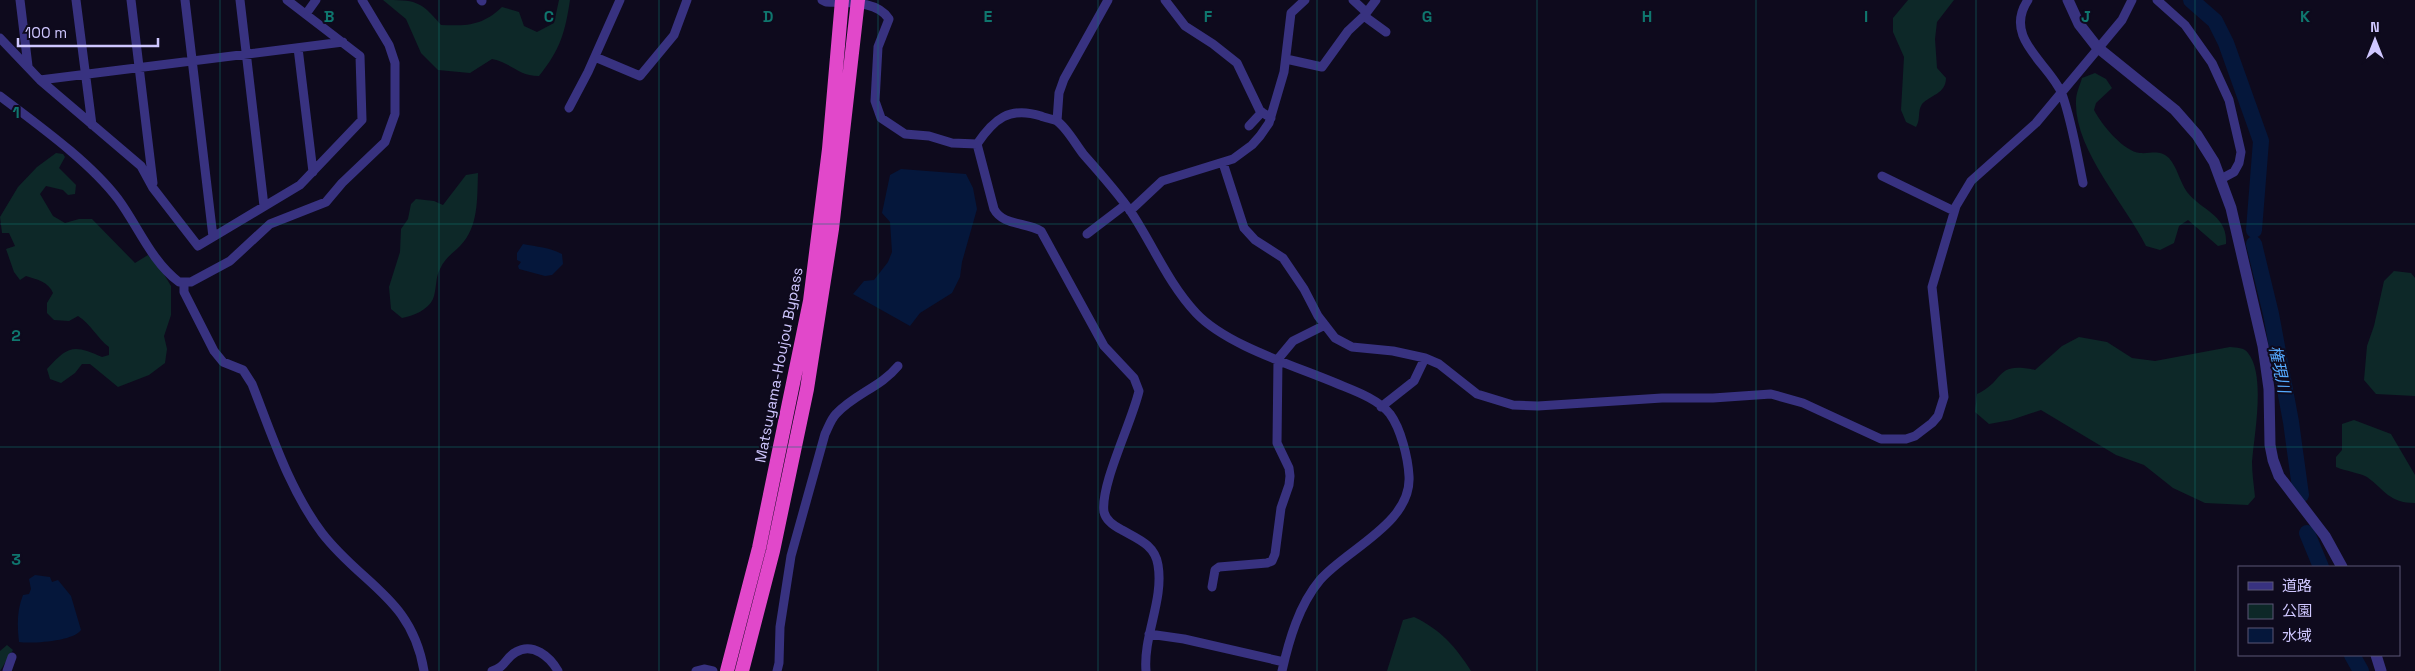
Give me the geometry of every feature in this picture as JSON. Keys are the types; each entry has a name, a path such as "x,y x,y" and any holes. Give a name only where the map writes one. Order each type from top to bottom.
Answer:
{"highway":[{"name":"Matsuyama-Houjou Bypass","path":"728,671 759,548 810,301 829,149 842,1"},
{"name":"Matsuyama-Houjou Bypass","path":"742,671 773,551 806,388 822,296 842,148 858,2"}],"street":[{"path":"20,0 28,66"},
{"path":"76,0 92,125"},
{"path":"131,0 153,188"},
{"path":"185,0 213,237"},
{"path":"240,0 244,54 264,206"},
{"path":"0,38 40,80 141,166 153,188 198,246 300,184 362,120 360,56 287,0"},
{"path":"306,14 316,0"},
{"path":"0,96 95,172 118,200 145,242 167,270 179,282 192,282 230,261 270,224 326,202 342,183 385,142 395,114 395,63 389,45 362,0"},
{"path":"569,108 595,57 620,0"},
{"path":"595,57 640,76 674,35 687,0"},
{"path":"822,0 826,2 858,2 876,6 884,10 889,19 878,46 875,101 881,118 905,134 929,136 952,143 976,144"},
{"path":"1057,122 1059,93 1064,79 1108,0"},
{"path":"1165,0 1185,26 1213,44 1237,63 1262,112 1271,118"},
{"path":"1087,234 1128,208 1162,181 1172,176 1223,163 1252,145 1271,118 1286,60 1291,13 1306,0"},
{"path":"1353,0 1365,14 1386,32"},
{"path":"1286,60 1322,67 1348,31 1376,0"},
{"path":"2028,0 2023,8 2021,25 2026,42 2061,91 2083,183"},
{"path":"2068,0 2079,24 2097,47 2175,110 2206,148 2221,179 2233,215 2267,367 2270,445 2273,460 2279,476 2325,536 2341,566"},
{"path":"1223,163 1244,228 1255,240 1283,258 1335,338 1352,347 1393,351 1425,358 1439,364 1477,394 1513,405 1538,406 1662,398 1713,398 1771,394 1803,403 1881,440 1906,440 1915,436 1932,423 1938,416 1944,397 1932,287 1954,211 1971,181 2021,138 2122,20 2132,0"},
{"path":"2157,0 2186,25 2212,63 2229,100 2240,152 2239,163 2234,172 2221,179"},
{"path":"40,80 86,72 343,42"},
{"path":"298,48 313,172"},
{"path":"976,144 988,128 1000,118 1016,112 1057,122 1128,208 1156,257 1197,314 1224,335 1357,392 1382,407 1390,414 1397,427 1409,476 1404,503 1386,525 1320,580 1300,612 1283,666 1184,639 1149,634"},
{"path":"1249,126 1262,112"},
{"path":"976,144 994,209 998,216 1005,220 1031,225 1040,231 1104,346 1134,378 1139,391 1107,486 1104,513 1110,523 1149,546 1158,563 1158,585 1149,634 1146,671"},
{"path":"1882,176 1954,211"},
{"path":"184,283 184,292 214,351 223,362 243,370 252,384 296,492 327,538 399,608 416,639 424,671"},
{"path":"1212,587 1215,570 1219,567 1266,563 1272,561 1276,554 1281,508 1290,476 1289,468 1277,444 1278,359 1280,354 1293,341 1325,325"},
{"path":"1382,407 1414,381 1425,358"},
{"path":"777,671 780,627 791,556 825,434 834,416 845,405 887,377 898,366"},
{"path":"759,548 791,556"},
{"path":"492,671 504,666 515,652 524,649 540,652 548,657 558,671"},
{"path":"2376,656 2381,671"},
{"path":"7,671 12,657"}],"green space":[{"path":"383,0 403,0 416,3 428,11 441,25 474,24 488,18 502,7 519,12 524,26 537,32 554,23 559,0 570,0 566,22 557,49 539,76 520,72 505,63 492,59 470,73 438,70 421,53 406,19"},
{"path":"1908,0 1954,0 1937,22 1935,39 1937,68 1946,78 1945,83 1941,91 1922,104 1916,127 1906,122 1901,110 1904,57 1893,32 1893,18"},
{"path":"2095,73 2106,79 2112,88 2096,103 2094,110 2102,122 2120,143 2127,148 2140,153 2158,153 2169,158 2187,192 2213,214 2223,226 2226,234 2226,244 2218,246 2188,220 2179,226 2174,243 2160,250 2146,246 2102,176 2083,138 2078,119 2077,92 2082,78"},
{"path":"56,153 63,154 65,157 59,168 76,185 75,194 68,195 63,190 46,186 40,194 53,216 65,223 79,219 92,219 135,263 148,255 162,271 171,286 171,315 164,336 167,349 165,363 149,375 118,387 90,364 82,364 75,373 61,383 50,379 47,369 66,352 77,349 102,357 109,355 109,347 78,316 69,321 54,320 47,313 47,303 53,293 51,289 42,281 30,277 26,276 20,280 14,272 6,249 15,246 9,233 2,233 0,217 18,187 37,167"},
{"path":"478,173 476,212 471,230 438,272 431,303 420,312 402,318 391,309 389,287 400,252 401,229 408,219 411,204 416,199 434,201 443,205 466,175"},
{"path":"2394,271 2411,273 2415,278 2415,396 2376,394 2364,380 2367,346 2374,326 2384,281"},
{"path":"2079,337 2107,342 2132,358 2155,361 2230,347 2246,351 2253,363 2258,390 2252,462 2255,497 2248,505 2205,503 2173,488 2144,465 2116,455 2041,410 2011,420 1989,424 1975,412 1977,394 1993,384 2006,370 2022,368 2035,370 2062,346"},
{"path":"2354,420 2391,434 2415,475 2415,503 2399,501 2388,495 2367,477 2336,467 2336,457 2342,450 2342,424"},
{"path":"1414,617 1440,633 1471,671 1387,671 1403,620"},
{"path":"7,645 13,650 0,671 0,651"}],"water":[{"path":"901,169 966,174 973,188 977,209 962,262 960,277 952,293 920,313 910,326 853,294 864,281 874,280 888,262 892,252 890,222 882,213 890,175"},
{"path":"523,244 562,254 563,264 552,275 545,276 519,269 518,266 521,262 517,260 517,253"},
{"path":"35,575 50,577 52,582 58,580 71,596 81,630 77,634 53,641 19,642 20,606 23,595 29,594 31,589 29,579"}],"waterway":[{"name":"権現川","path":"2191,0 2215,21 2226,43 2261,141 2254,230"},
{"name":"権現川","path":"2254,244 2271,314 2291,422 2301,495"},
{"name":"権現川","path":"2307,533 2321,566"},
{"name":"権現川","path":"2353,656 2361,671"}]}
